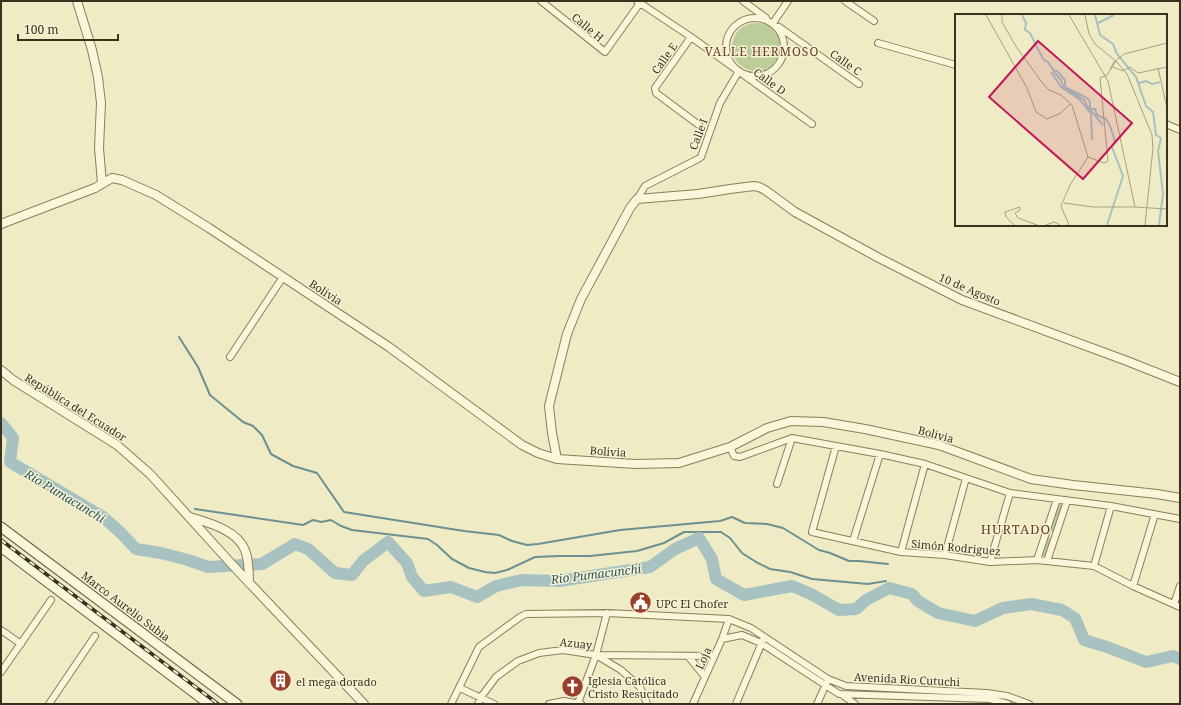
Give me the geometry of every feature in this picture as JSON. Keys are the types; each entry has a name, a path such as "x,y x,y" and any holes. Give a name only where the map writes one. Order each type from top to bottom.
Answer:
{"main road":[{"name":"Marco Aurelio Subia","path":"1,527 237,704"},
{"path":"1,547 209,704"}],"street":[{"path":"1,224 95,188 102,183 99,148 101,103 98,78 92,50 77,1"},
{"name":"Calle H","path":"541,1 604,52 639,2"},
{"name":"Calle C","path":"743,1 859,84"},
{"path":"773,23 788,1"},
{"path":"845,1 874,21"},
{"name":"Calle D","path":"639,2 691,37 812,124"},
{"path":"748,18 765,19 773,23 782,36 784,44 784,52 776,67 770,72 754,76 738,71 728,58 726,50 728,38 734,27 748,18"},
{"name":"Calle E","path":"691,37 654,91 698,125"},
{"path":"878,43 955,65"},
{"name":"Calle I","path":"637,199 645,186 701,157 720,103 738,71"},
{"path":"1167,124 1180,130"},
{"name":"Bolivia","path":"102,183 112,178 122,180 156,195 209,228 389,347 522,445 538,453 557,459 636,464 679,463 730,446 766,428 791,421 823,422 865,429 939,445 1031,479 1180,498"},
{"name":"10 de Agosto","path":"637,199 698,194 754,186 765,190 795,212 879,258 962,300 1180,382"},
{"path":"557,459 552,434 549,406 567,334 581,299 630,208 637,199"},
{"path":"230,357 283,277"},
{"name":"República del Ecuador","path":"1,370 13,380 117,445 150,474 221,553 364,704"},
{"path":"777,484 792,438"},
{"path":"730,446 734,456 740,458 792,438 925,464 1010,493 1111,506 1180,519"},
{"name":"Simón Rodriguez","path":"836,446 812,532 901,552 945,555 990,562 1037,560 1094,566 1177,606"},
{"path":"853,541 880,454"},
{"path":"901,552 925,464"},
{"path":"945,555 966,478"},
{"path":"990,562 1010,493"},
{"path":"1037,560 1057,500"},
{"path":"1047,562 1067,501"},
{"path":"1094,566 1111,506"},
{"path":"1133,586 1155,514"},
{"name":"República del Ecuador","path":"188,516 232,534 239,541 245,549 249,583"},
{"path":"1046,532 1056,535"},
{"path":"1177,606 1180,586"},
{"path":"1,672 50,600"},
{"path":"549,704 564,701 580,703 596,655 607,614"},
{"name":"Avenida Rio Cutuchi","path":"451,704 479,647 523,615 607,614 729,619 751,628 828,679 846,686 987,693 1007,696 1029,704"},
{"name":"Loja","path":"693,704 722,639 729,619"},
{"path":"1,630 21,644"},
{"path":"722,639 742,635 761,643 855,704"},
{"path":"49,704 95,636"},
{"path":"736,704 761,643 765,637"},
{"name":"Azuay","path":"478,704 481,697 496,677 518,661 539,653 563,650 596,655 621,670 640,688 647,704"},
{"path":"596,655 714,656"},
{"path":"688,656 705,677"},
{"path":"817,704 828,679"},
{"path":"460,688 494,704"},
{"name":"Avenida Rio Cutuchi","path":"839,694 990,699 1008,704"}],"green space":[{"path":"751,23 761,23 770,27 776,33 779,38 779,56 770,67 761,71 751,71 742,67 736,61 732,52 732,42 736,33 742,27"},
{"path":"1058,503 1063,505 1054,532 1049,531"},
{"path":"1047,537 1052,538 1046,557 1041,555"}],"waterway":[{"path":"179,337 198,367 210,395 243,422 253,426 262,435 271,454 293,466 317,473 344,512 499,535 512,541 527,545 620,530 720,521 732,517 745,523 767,524 783,528 819,550 849,561 888,564"},
{"name":"Rio Pumacunchi","path":"1,423 13,438 10,462 103,517 136,549 161,553 208,567 262,564 295,544 308,549 335,573 352,575 363,561 388,542 407,563 412,577 424,591 451,587 477,597 496,586 522,580 559,581 650,567 675,549 699,538 712,559 716,579 744,595 792,586 811,594 839,610 856,609 866,600 889,588 912,594 918,601 938,613 975,621 1003,608 1031,604 1062,610 1075,618 1084,640 1146,662 1173,656 1180,659"},
{"path":"195,509 303,525 313,520 321,522 331,520 352,530 428,539 452,559 469,568 485,572 495,573 507,570 535,557 590,556 637,551 664,543 684,532 721,532 730,538 742,553 770,569 790,572 812,579 868,584 886,581"}],"railway":[{"path":"1,540 218,704"}],"place":[{"name":"UPC El Chofer","path":"640,603"},
{"name":"el mega dorado","path":"280,681"},
{"name":"Iglesia Católica Cristo Resucitado","path":"573,686"}],"district":[{"name":"VALLE HERMOSO","path":"762,51"},
{"name":"HURTADO","path":"1016,529"}]}
